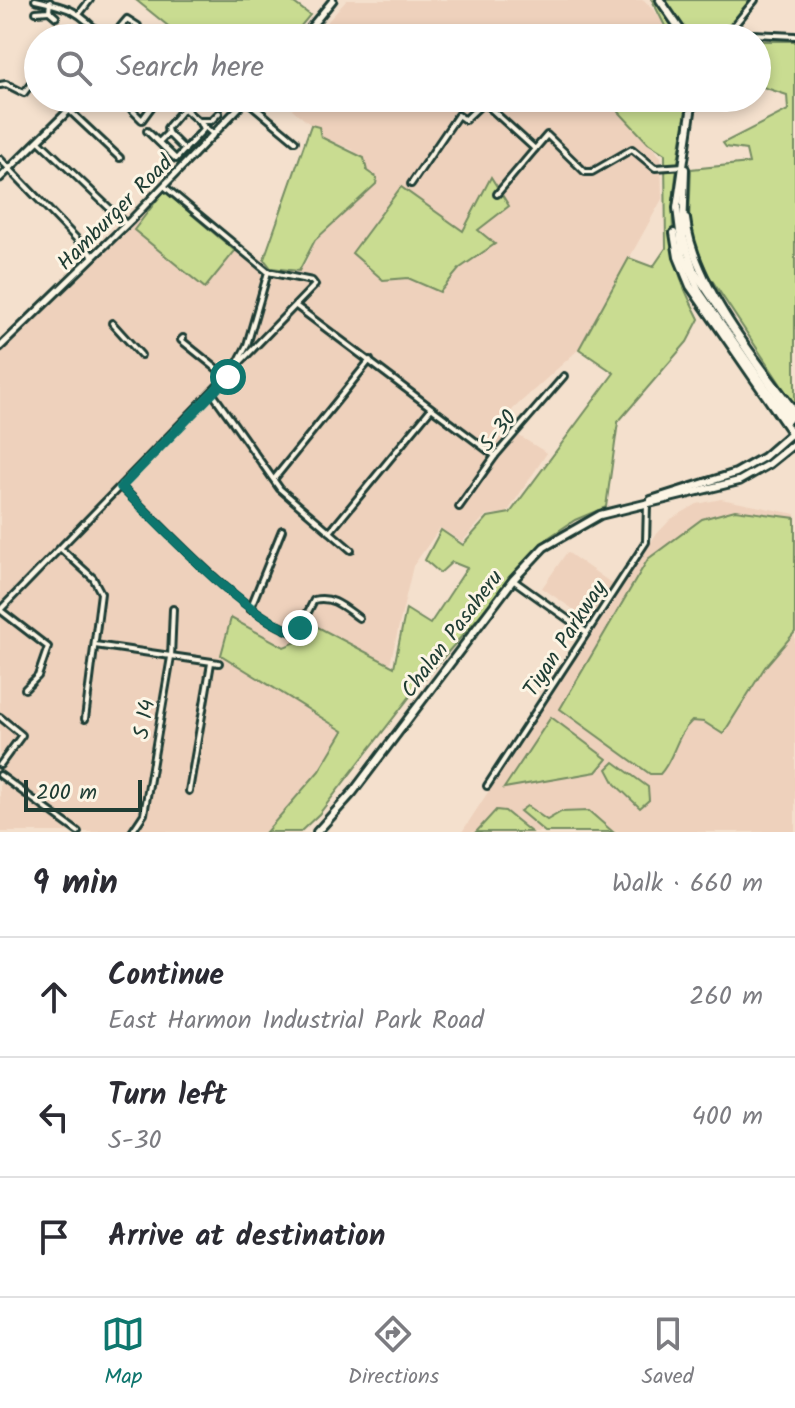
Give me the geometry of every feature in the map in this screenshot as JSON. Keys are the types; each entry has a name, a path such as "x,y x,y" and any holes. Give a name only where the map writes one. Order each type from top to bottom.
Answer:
{"main road":[{"path":"660,0 676,24"},
{"path":"691,112 682,187 673,228 686,276 794,436"},
{"path":"682,187 688,236 699,270 792,416"},
{"name":"Chalan Pasaheru","path":"317,832 345,802 513,580 544,547 575,526 736,473 794,436"}],"street":[{"path":"35,0 80,13 90,24"},
{"path":"80,13 90,0"},
{"path":"313,24 333,0"},
{"path":"735,24 755,0"},
{"path":"49,11 50,2"},
{"path":"36,12 49,11 56,17"},
{"path":"771,35 795,36"},
{"path":"0,85 6,84 24,93"},
{"path":"0,178 67,112"},
{"path":"71,112 120,158"},
{"path":"134,112 142,120 148,112"},
{"path":"183,112 167,128 185,150"},
{"path":"187,112 214,135"},
{"name":"Hamburger Road","path":"0,347 235,112"},
{"path":"262,112 295,141"},
{"path":"411,184 458,115 465,120 472,112"},
{"path":"494,112 535,149"},
{"path":"199,122 211,121 219,113"},
{"path":"147,131 176,159 203,130 199,122"},
{"path":"159,142 168,133"},
{"path":"497,194 547,135 588,173 632,149 655,168 684,166"},
{"path":"39,141 125,223"},
{"path":"0,159 92,255"},
{"path":"25,689 38,676 48,647 0,610 213,394 315,285 312,281 268,272 164,186"},
{"path":"228,377 247,345 268,272"},
{"path":"296,306 371,359 430,410 495,456"},
{"path":"112,323 141,355"},
{"path":"183,338 228,377"},
{"path":"274,479 371,359"},
{"name":"S-30","path":"459,507 495,456 564,376"},
{"path":"213,394 289,498 351,550"},
{"path":"330,532 430,410"},
{"path":"121,487 250,609 293,632 300,628 314,600 322,597 338,602 359,618"},
{"name":"Tiyan Parkway","path":"487,786 646,542 647,502"},
{"path":"250,609 282,530"},
{"path":"61,549 100,586 85,719"},
{"path":"513,580 587,632"},
{"name":"S 14","path":"132,832 144,814 171,657 173,609"},
{"path":"95,645 219,663"},
{"path":"189,791 211,663"},
{"path":"0,717 22,735 0,765"},
{"path":"0,775 78,832"}],"shaded area":[{"path":"347,0 644,0 665,24 326,24"},
{"path":"296,112 619,112 661,157 662,199 579,349 513,409 503,426 547,453 507,513 486,515 462,542 440,528 413,566 390,664 314,625 299,641 284,647 230,619 221,655 343,731 319,771 271,828 266,832 0,832 0,348 164,186 268,264 305,265 315,240 376,184 353,150 321,137 318,127"},
{"path":"721,499 795,514 795,832 462,832 655,536 671,519 697,504"},
{"path":"567,552 614,585 589,620 542,588"}],"green space":[{"path":"136,0 290,0 310,15 303,24 166,24"},
{"path":"652,0 756,0 736,24 664,24"},
{"path":"771,41 795,41 795,406 698,259 689,223 691,169 749,163 746,150 726,147 723,143 788,110 787,95 771,90"},
{"path":"619,112 686,112 674,189 673,235 681,279 699,319 687,342 618,422 606,507 575,520 548,538 419,685 319,814 300,832 266,832 319,771 343,731 221,655 231,618 284,647 299,641 314,625 394,667 406,609 430,624 467,568 452,562 440,573 425,560 441,530 463,545 488,517 510,513 614,373 579,349 629,258 653,267 666,248 665,154 648,143"},
{"path":"311,125 319,127 321,137 364,158 367,171 377,178 376,184 315,240 299,271 271,268 264,259"},
{"path":"491,177 509,206 478,230 495,244 460,268 440,292 408,278 383,280 352,253 401,187 463,231"},
{"path":"164,191 235,251 205,288 134,230"},
{"path":"735,510 795,518 795,632 765,667 723,734 704,722 692,721 682,733 665,768 660,774 650,774 560,709 648,559 702,519"},
{"path":"551,717 607,759 596,772 504,788"},
{"path":"614,762 648,787 649,800 640,808 615,784 607,769"},
{"path":"527,806 547,820 561,812 589,811 613,832 545,832 520,811"},
{"path":"496,810 505,811 531,832 476,832"}],"route":[{"path":"228,377 121,487 250,609 278,627 293,632 300,628"}]}
